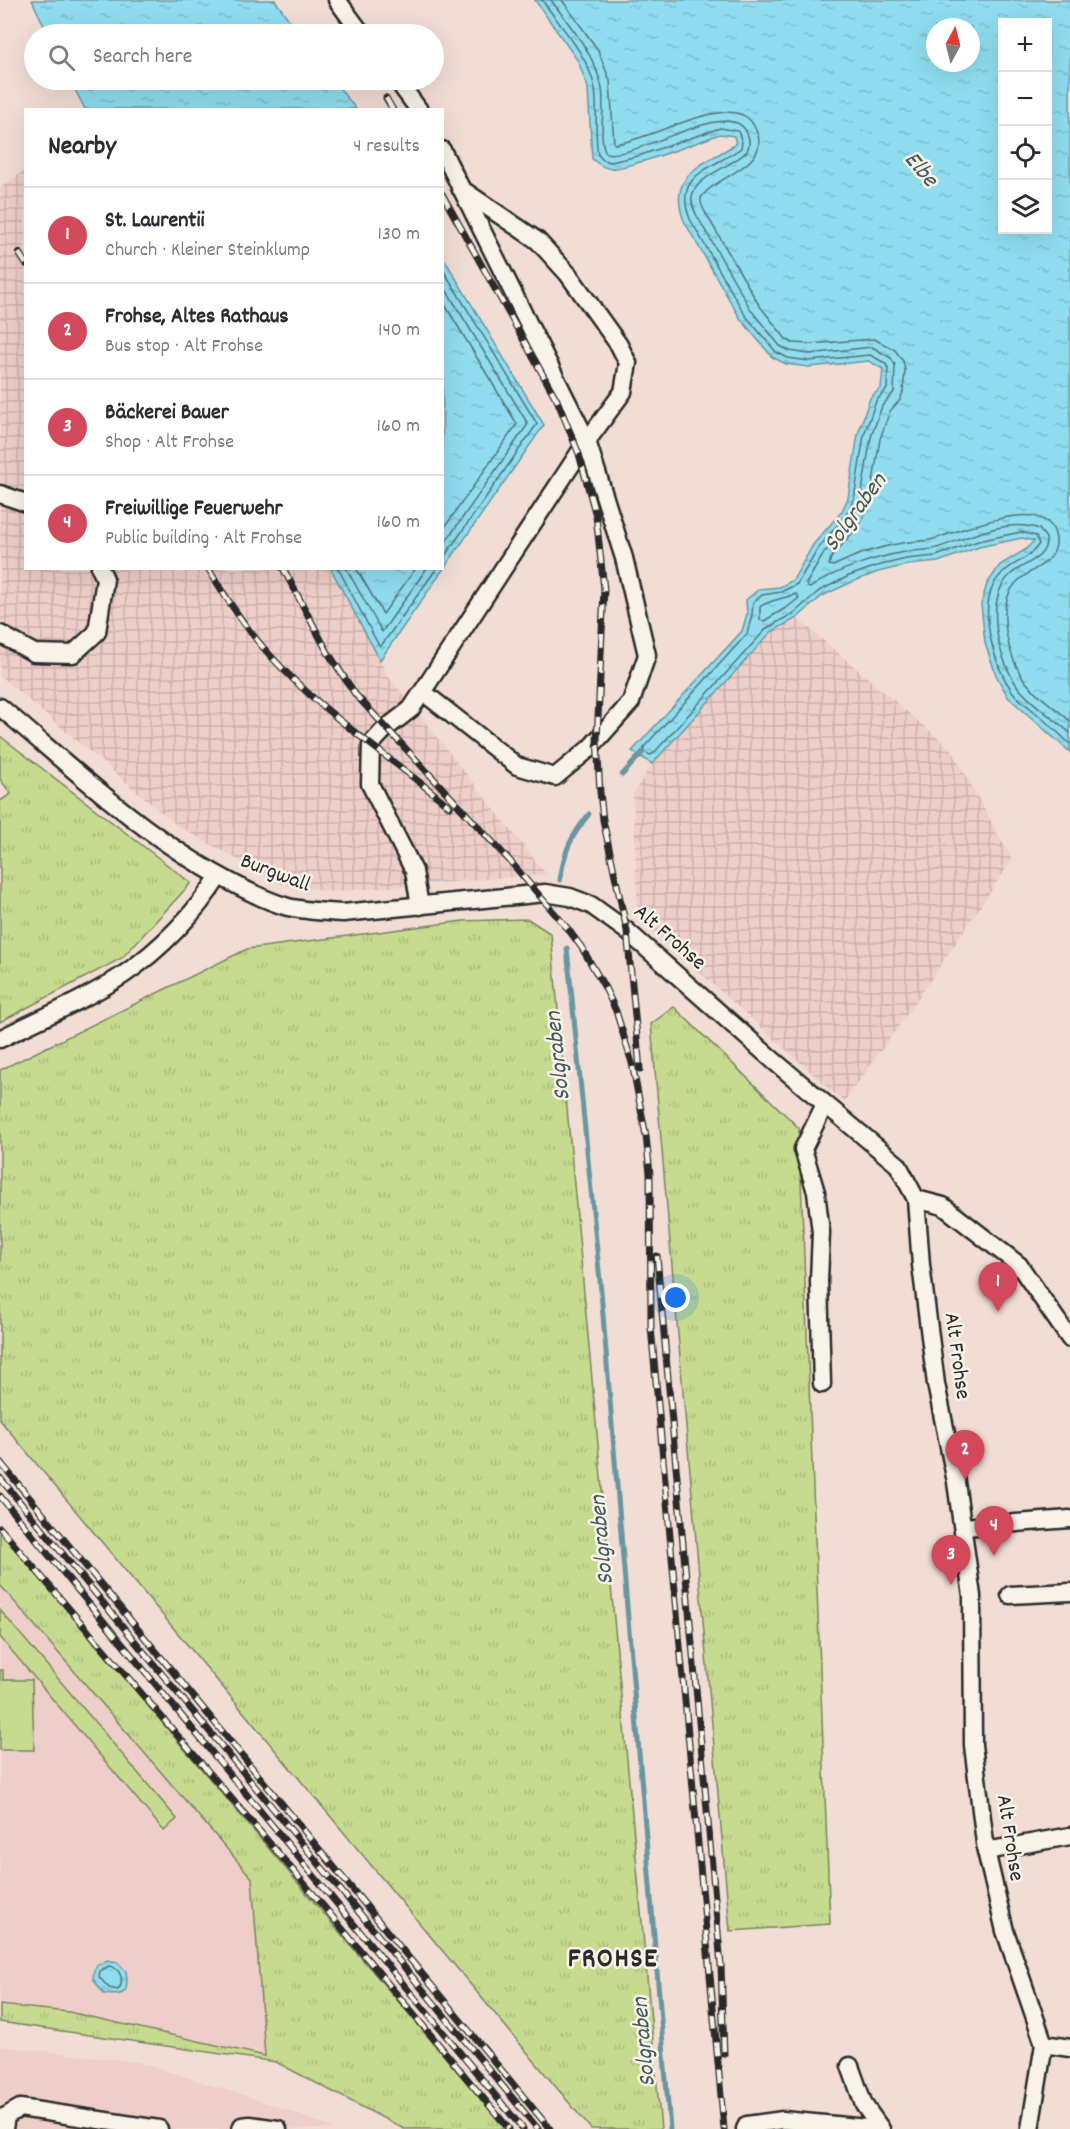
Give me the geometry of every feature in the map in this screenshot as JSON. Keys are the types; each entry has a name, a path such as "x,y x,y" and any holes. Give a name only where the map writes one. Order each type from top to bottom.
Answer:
{"street":[{"path":"337,0 355,24"},
{"path":"404,90 418,108"},
{"path":"423,692 517,766 555,777 590,748 632,702 646,655 624,558 587,441 444,154"},
{"path":"420,906 414,872 370,784 371,744 385,729 411,709 423,692 587,441 623,392 628,363 619,345 568,274 538,241 460,188"},
{"path":"0,494 24,502"},
{"path":"0,634 34,653 73,654 97,632 105,579 101,570"},
{"name":"Burgwall","path":"0,707 138,822 189,858 251,893 286,906 313,912 343,913 545,893 570,897 591,905"},
{"path":"0,1039 123,975 158,948 209,891 219,876"},
{"name":"Alt Frohse","path":"591,905 627,931 898,1165 916,1199 921,1265 936,1384 956,1482 972,1596 973,1745 986,1851 1005,1931 1044,2044 1030,2129"},
{"path":"822,1384 819,1281 821,1232 816,1192 803,1149 825,1104"},
{"path":"916,1199 943,1206 1019,1265 1070,1339"},
{"path":"963,1527 1070,1519"},
{"path":"1010,1595 1070,1592"},
{"path":"986,1851 1070,1836"},
{"path":"1044,2044 1070,2048"},
{"path":"850,2066 864,2104 879,2129"},
{"path":"4,2129 6,2116 20,2108 159,2129"},
{"path":"745,2129 747,2125 783,2120 879,2129"},
{"path":"241,2129 242,2126 250,2125 278,2129"}],"shaded area":[{"path":"24,171 24,570 332,570 388,676 546,874 332,892 282,884 179,827 0,676 0,188"},
{"path":"797,618 952,750 1012,860 844,1102 638,917 633,794 652,764 771,632"},
{"path":"0,1585 252,1878 265,2056 69,2012 0,2005"},
{"path":"0,2046 138,2062 274,2105 335,2129 0,2129"}],"green space":[{"path":"0,736 191,883 122,958 0,1022 0,801 11,794 0,779"},
{"path":"528,919 551,934 661,2129 591,2129 0,1420 0,1070 247,949 463,921"},
{"path":"674,1007 799,1128 830,1924 730,1931 651,1024"},
{"path":"0,1531 506,2129 404,2129 276,2062 0,2022 0,2005 69,2012 265,2056 252,1878 0,1585"},
{"path":"0,1610 177,1819 164,1831 0,1637"},
{"path":"0,1670 3,1670 3,1680 32,1680 34,1750 0,1750"}],"water":[{"path":"32,0 275,0 292,24 43,24"},
{"name":"Elbe","path":"535,0 1070,0 1070,752 1008,697 996,675 985,643 981,604 987,584 1000,565 1025,550 1034,541 1022,538 979,547 938,562 907,565 878,572 822,596 797,618 771,632 652,764 632,751 742,631 747,614 746,600 759,589 780,587 793,580 813,545 842,511 848,498 858,434 870,398 881,388 883,369 869,361 809,367 786,364 772,357 740,318 684,221 680,205 680,192 691,173 700,165 736,144 734,136 720,134 663,155 630,165 608,168 592,159 588,88 578,61"},
{"path":"75,90 341,90 355,108 84,108"},
{"path":"444,259 544,425 444,568"},
{"path":"332,570 443,570 380,660"},
{"path":"107,1960 117,1962 126,1971 126,1989 121,1994 104,1994 93,1979 94,1970 98,1964"}],"waterway":[{"name":"Solgraben","path":"622,775 643,752"},
{"name":"Solgraben","path":"560,880 569,844 589,814"},
{"name":"Solgraben","path":"567,948 601,1291 670,2129"}],"railway":[{"path":"386,98 392,108"},
{"path":"444,198 557,400 579,454 596,516 604,589 597,740 600,792 603,820 627,931 640,1069"},
{"path":"19,253 24,261"},
{"path":"209,570 244,623 289,675 333,715 450,807"},
{"path":"284,570 327,651 355,694 510,861 582,948 616,1011 632,1063 646,1136 650,1174 651,1327 724,2129"},
{"path":"657,1256 721,1965 724,2054"},
{"path":"0,1462 550,2129"},
{"path":"0,1478 538,2129"},
{"path":"0,1496 523,2129"},
{"path":"0,1528 320,1902 509,2129"}],"place":[{"name":"St. Laurentii","path":"998,1312"},
{"name":"Frohse, Altes Rathaus","path":"965,1480"},
{"name":"Freiwillige Feuerwehr","path":"994,1556"},
{"name":"Bäckerei Bauer","path":"951,1585"}],"district":[{"name":"FROHSE","path":"613,1961"}]}
